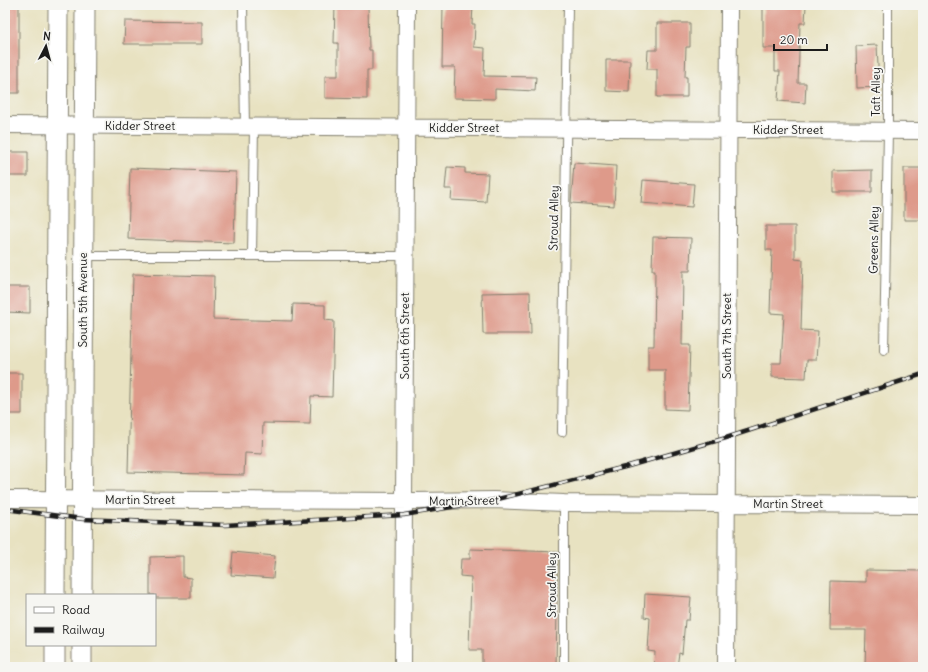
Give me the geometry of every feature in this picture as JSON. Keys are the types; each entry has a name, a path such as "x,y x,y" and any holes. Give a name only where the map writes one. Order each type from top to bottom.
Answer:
{"street":[{"path":"55,594 58,5"},
{"name":"South 5th Avenue","path":"82,594 85,5"},
{"name":"South 6th Street","path":"403,667 407,5"},
{"name":"South 7th Street","path":"726,667 729,5"},
{"name":"Kidder Street","path":"5,125 923,131"},
{"name":"Martin Street","path":"5,499 404,502 494,500 923,505"},
{"path":"55,646 55,667"},
{"path":"82,646 82,667"}],"lane":[{"path":"243,5 250,127 252,255"},
{"name":"Stroud Alley","path":"562,432 568,5"},
{"name":"Taft Alley","path":"888,5 888,131"},
{"name":"Greens Alley","path":"884,350 888,131"},
{"path":"84,256 406,256"},
{"name":"Stroud Alley","path":"564,502 564,667"}],"building":[{"path":"5,5 19,5 19,93 5,93"},
{"path":"335,5 368,5 369,50 372,50 372,70 367,70 367,99 325,98 325,76 338,76 338,43 334,43"},
{"path":"443,5 473,5 472,24 475,24 474,47 485,48 484,76 536,77 535,91 495,89 495,99 454,98 455,67 442,67"},
{"path":"763,5 806,5 805,23 800,23 798,83 806,83 805,103 778,101 780,71 775,71 775,48 763,48"},
{"path":"125,21 202,22 202,44 124,44"},
{"path":"657,23 690,23 690,47 686,47 685,77 687,77 687,97 657,97 657,69 647,69 648,50 657,50"},
{"path":"877,45 879,87 857,88 856,46"},
{"path":"606,60 630,60 629,92 606,91"},
{"path":"5,152 28,152 28,176 5,176"},
{"path":"574,163 616,166 614,206 571,203"},
{"path":"447,167 465,168 465,173 488,174 486,202 451,200 452,189 445,189"},
{"path":"130,168 236,172 234,243 128,239"},
{"path":"904,168 923,168 923,220 904,220"},
{"path":"872,170 872,192 833,192 833,171"},
{"path":"643,180 694,184 692,207 641,203"},
{"path":"766,226 795,226 795,259 803,260 801,330 818,331 816,360 807,360 806,378 772,377 772,363 781,363 784,314 770,313 772,250 766,250"},
{"path":"653,237 691,238 690,271 683,271 682,345 690,345 688,410 665,409 665,370 648,370 648,346 654,346 655,270 652,270"},
{"path":"133,274 214,276 213,319 292,321 293,304 325,305 325,320 334,321 332,397 311,396 310,424 263,423 262,454 245,453 244,475 128,472"},
{"path":"5,287 30,287 30,313 5,312"},
{"path":"530,292 531,334 483,334 482,293"},
{"path":"5,373 22,373 22,414 5,414"},
{"path":"470,549 558,552 556,667 482,666 482,650 469,650 471,577 460,576 461,559 470,559"},
{"path":"233,552 275,556 273,578 231,575"},
{"path":"183,556 183,577 191,578 191,598 156,598 156,594 150,594 150,557"},
{"path":"866,570 923,571 923,667 865,667 866,630 830,630 831,581 866,582"},
{"path":"645,594 691,597 689,620 685,620 682,654 679,653 677,667 654,667 655,652 648,651 650,618 644,617"}],"railway":[{"path":"5,509 83,519 225,525 404,515 494,500 625,467 726,438 923,374"}]}
